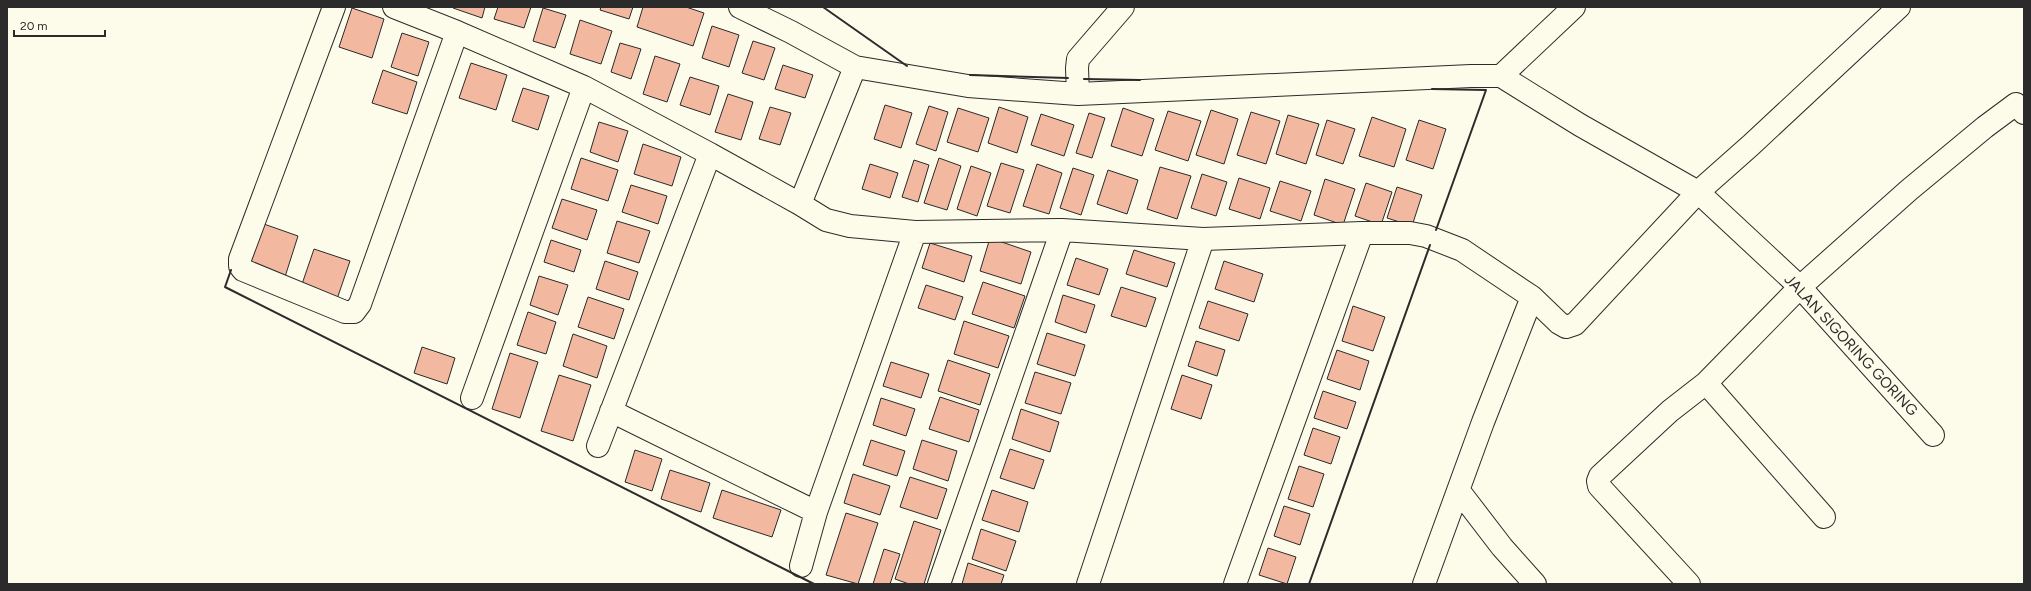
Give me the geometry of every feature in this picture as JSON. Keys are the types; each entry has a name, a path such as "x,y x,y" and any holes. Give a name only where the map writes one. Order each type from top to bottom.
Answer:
{"street":[{"path":"334,7 240,259 240,266 243,270 345,312 354,312 360,304 457,32"},
{"path":"394,7 584,86 710,154 826,220 850,226 915,232 1062,230 1203,239 1362,233 1410,233 1450,244 1462,250 1532,297 1559,323 1566,327 1575,324 1698,192 1751,145 1899,7"},
{"path":"740,7 791,32 855,67 968,86 1078,94 1471,76 1501,76 1574,7"},
{"path":"1078,94 1078,59 1123,7"},
{"path":"800,204 855,67"},
{"name":"JALAN SIGORING GORING","path":"1501,76 1580,125 1698,192 1800,287 1933,435"},
{"path":"472,398 584,86"},
{"path":"1689,584 1600,486 1598,481 1600,476 1664,416 1706,383 1800,287 1909,190 1985,127 2016,104 2024,112"},
{"path":"598,446 710,154"},
{"path":"940,584 1062,230"},
{"path":"801,566 816,512 915,232"},
{"path":"1235,584 1362,233"},
{"path":"1088,584 1203,239"},
{"path":"1424,584 1483,422 1532,297"},
{"path":"1706,383 1824,516"},
{"path":"611,411 816,512"},
{"path":"1459,491 1502,547 1535,584"}],"building":[{"path":"453,7 485,7 482,18"},
{"path":"498,7 531,7 524,28 494,19"},
{"path":"601,7 633,7 629,19 600,10"},
{"path":"643,7 686,7 704,13 693,46 637,27"},
{"path":"352,8 384,19 372,58 339,47"},
{"path":"543,8 566,15 555,48 533,41"},
{"path":"580,20 612,31 601,64 570,54"},
{"path":"712,26 739,35 729,67 702,58"},
{"path":"402,33 429,42 418,76 391,67"},
{"path":"753,41 775,48 764,80 742,73"},
{"path":"620,43 641,49 631,79 611,72"},
{"path":"655,56 680,64 667,102 643,94"},
{"path":"471,63 507,75 496,110 459,98"},
{"path":"783,65 813,75 805,98 775,89"},
{"path":"383,70 417,82 407,114 372,103"},
{"path":"690,77 719,86 710,115 680,105"},
{"path":"523,88 549,96 538,130 512,121"},
{"path":"728,94 753,102 741,140 715,132"},
{"path":"885,105 912,113 901,148 874,139"},
{"path":"929,106 948,112 936,151 916,144"},
{"path":"770,107 791,113 780,145 759,139"},
{"path":"999,107 1028,117 1017,153 988,143"},
{"path":"958,108 989,118 978,152 947,142"},
{"path":"1123,108 1154,119 1142,156 1111,146"},
{"path":"1211,110 1238,119 1224,164 1196,155"},
{"path":"1168,111 1201,121 1188,161 1155,150"},
{"path":"1251,112 1280,121 1266,164 1237,155"},
{"path":"1089,113 1105,118 1092,158 1076,153"},
{"path":"1041,114 1074,125 1064,156 1031,145"},
{"path":"1288,115 1319,124 1306,164 1276,154"},
{"path":"1372,117 1406,129 1394,167 1359,156"},
{"path":"1327,120 1355,129 1343,164 1316,155"},
{"path":"1419,120 1446,129 1433,169 1406,160"},
{"path":"599,122 628,131 618,162 590,152"},
{"path":"643,144 681,157 672,186 634,174"},
{"path":"581,158 618,170 608,201 571,189"},
{"path":"939,158 961,166 947,210 924,203"},
{"path":"914,160 929,165 918,202 902,197"},
{"path":"1001,163 1024,170 1010,213 987,206"},
{"path":"870,164 898,173 890,198 862,189"},
{"path":"1037,164 1062,173 1049,214 1023,206"},
{"path":"971,166 991,173 977,216 957,209"},
{"path":"1160,167 1191,176 1177,219 1147,209"},
{"path":"1073,168 1094,175 1081,215 1060,208"},
{"path":"1108,170 1138,180 1127,214 1097,204"},
{"path":"1202,174 1227,182 1216,216 1191,208"},
{"path":"1239,178 1270,188 1260,219 1229,209"},
{"path":"1325,179 1355,189 1343,225 1314,215"},
{"path":"1280,181 1311,191 1301,221 1270,211"},
{"path":"1366,183 1392,192 1381,225 1355,216"},
{"path":"631,185 667,196 658,224 622,212"},
{"path":"1397,187 1422,195 1412,226 1387,218"},
{"path":"562,199 597,210 587,240 552,228"},
{"path":"617,221 650,231 639,263 607,253"},
{"path":"261,223 298,236 284,280 246,268"},
{"path":"990,238 1031,252 1021,284 980,271"},
{"path":"551,240 581,250 574,272 544,262"},
{"path":"930,243 972,256 964,282 922,268"},
{"path":"314,249 350,261 336,302 300,290"},
{"path":"1134,250 1175,263 1167,287 1126,274"},
{"path":"1076,258 1108,269 1099,295 1067,285"},
{"path":"605,261 638,272 629,300 596,289"},
{"path":"1224,261 1263,274 1254,302 1215,289"},
{"path":"539,276 568,285 558,315 530,305"},
{"path":"983,282 1025,296 1014,328 972,314"},
{"path":"926,285 963,297 955,320 918,308"},
{"path":"1121,287 1156,298 1146,327 1111,316"},
{"path":"1063,295 1095,305 1086,333 1055,322"},
{"path":"588,297 624,309 614,339 578,327"},
{"path":"1208,301 1248,314 1239,341 1199,328"},
{"path":"1353,306 1385,317 1373,351 1342,341"},
{"path":"528,312 556,322 546,354 517,345"},
{"path":"964,321 1009,336 998,368 954,354"},
{"path":"1047,333 1085,345 1075,376 1037,364"},
{"path":"573,334 607,346 597,378 563,366"},
{"path":"1196,341 1225,350 1217,376 1188,366"},
{"path":"422,347 455,358 447,384 414,373"},
{"path":"1337,350 1369,361 1360,390 1327,379"},
{"path":"510,353 538,362 520,418 492,409"},
{"path":"948,360 990,374 980,405 938,391"},
{"path":"891,362 929,374 921,398 883,386"},
{"path":"1035,372 1071,383 1061,414 1025,403"},
{"path":"559,375 591,385 573,441 541,431"},
{"path":"1182,375 1212,385 1201,419 1171,409"},
{"path":"1323,391 1356,402 1347,429 1314,418"},
{"path":"940,397 979,410 969,442 929,429"},
{"path":"881,398 915,409 906,436 873,425"},
{"path":"1021,409 1059,422 1050,452 1012,439"},
{"path":"1313,428 1340,437 1331,464 1304,455"},
{"path":"871,440 905,451 897,476 863,465"},
{"path":"922,440 957,451 948,481 913,469"},
{"path":"1010,449 1044,460 1034,489 1000,478"},
{"path":"635,450 662,459 652,491 625,482"},
{"path":"1299,466 1324,474 1313,507 1288,499"},
{"path":"670,470 710,483 701,512 661,499"},
{"path":"853,474 890,486 880,515 844,503"},
{"path":"910,477 947,489 937,519 900,507"},
{"path":"722,490 781,510 772,537 713,518"},
{"path":"992,490 1028,502 1019,532 982,520"},
{"path":"1284,506 1310,514 1300,545 1274,536"},
{"path":"846,513 878,523 858,584 826,575"},
{"path":"914,521 941,530 924,584 909,584 895,579"},
{"path":"981,529 1016,541 1006,571 972,559"},
{"path":"1268,548 1296,557 1287,584 1259,575"},
{"path":"884,549 900,554 890,584 873,584"},
{"path":"968,563 1004,575 1001,584 962,584"}],"wall":[{"path":"823,7 907,66"},
{"path":"970,75 1068,78"},
{"path":"1084,79 1140,80"},
{"path":"1432,89 1486,90 1436,230"},
{"path":"1309,584 1430,245"},
{"path":"231,270 225,287 814,584"}]}
